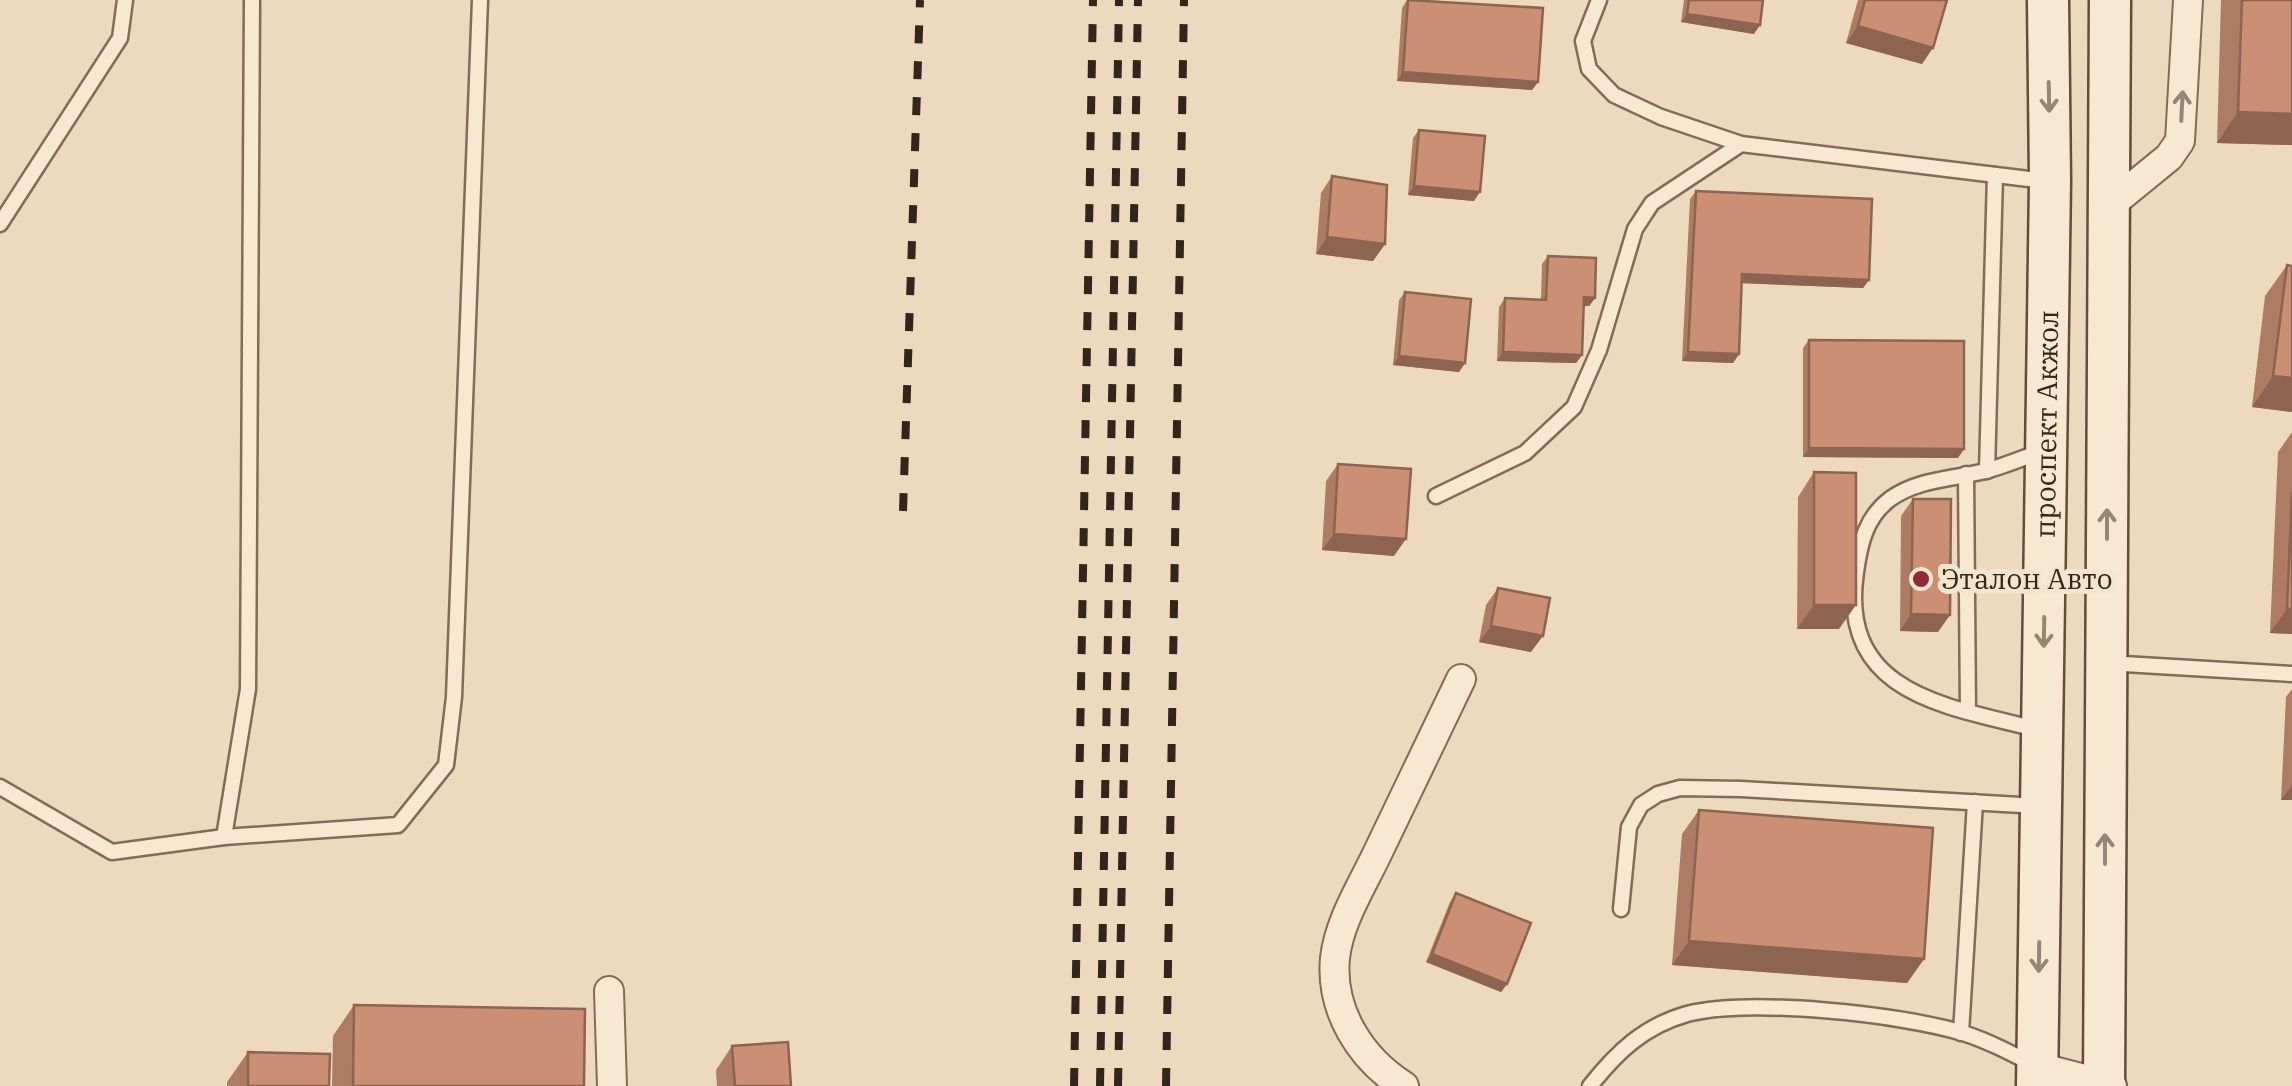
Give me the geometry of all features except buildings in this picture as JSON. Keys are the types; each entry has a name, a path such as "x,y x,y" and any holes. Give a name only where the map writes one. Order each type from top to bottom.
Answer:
{"main road":[{"name":"проспект Акжол","path":"2037,1077 2050,181 2048,0"},
{"path":"2107,1085 2110,0"}],"street":[{"path":"2109,206 2168,157 2180,142 2188,0"},
{"path":"1404,1086 1372,1064 1349,1029 1337,992 1336,957 1350,911 1461,679"},
{"path":"609,991 612,1086"},
{"path":"2037,1077 2107,1085"}],"lane":[{"path":"0,224 120,38 125,0"},
{"path":"224,837 248,689 252,0"},
{"path":"0,787 112,852 224,837 398,825 446,765 454,697 480,0"},
{"path":"1599,0 1582,41 1589,69 1614,95 1741,144 2050,181"},
{"path":"1436,496 1525,453 1574,407 1599,350 1635,228 1652,204 1741,144"},
{"path":"1987,470 1995,175"},
{"path":"2042,730 1906,690 1880,673 1863,649 1854,584 1860,542 1874,513 1893,496 1935,480 1987,470 2046,450"},
{"path":"1966,474 1968,711"},
{"path":"2106,663 2292,674"},
{"path":"1622,909 1629,827 1641,805 1658,794 1680,788 1741,788 2041,806"},
{"path":"1962,1033 1975,802"},
{"path":"1590,1086 1618,1050 1650,1029 1688,1014 1796,1010 1962,1033 2037,1077"}],"railway":[{"path":"903,511 920,0"},
{"path":"1074,1086 1093,0"},
{"path":"1100,1086 1119,0"},
{"path":"1118,1086 1138,0"},
{"path":"1166,1086 1184,0"}],"place":[{"name":"Эталон Авто","path":"1921,579"}]}
